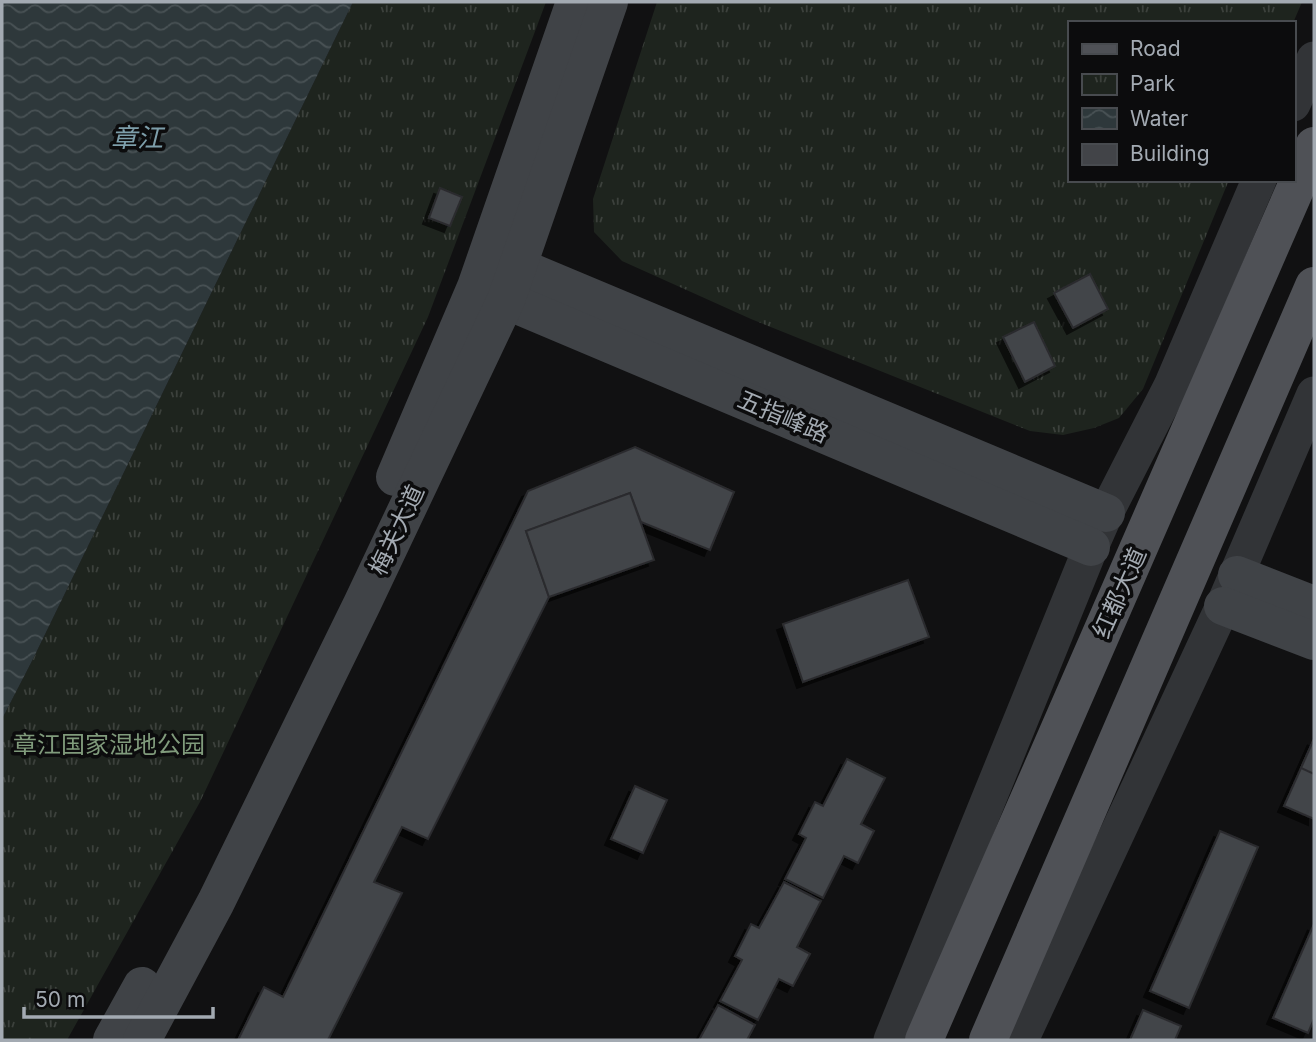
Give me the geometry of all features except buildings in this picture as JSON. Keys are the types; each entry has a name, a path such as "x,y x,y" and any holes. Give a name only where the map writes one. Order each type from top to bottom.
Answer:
{"main road":[{"name":"梅关大道","path":"112,1040 195,891 346,591 497,277 575,2"},
{"name":"梅关大道","path":"142,1040 216,902 332,666 497,277 609,2"},
{"name":"红都大道","path":"924,1040 1312,151"},
{"path":"497,277 1106,513"},
{"name":"五指峰路","path":"497,277 1091,547"},
{"path":"988,1040 1314,286"},
{"path":"1230,590 1314,605"},
{"path":"1230,590 1314,641"}],"street":[{"path":"1295,100 1314,58"},
{"path":"891,1040 1091,547 1171,386 1258,182"},
{"path":"1021,1040 1230,590 1314,394"}],"green space":[{"name":"章江国家湿地公园","path":"353,2 546,2 428,317 200,802 67,1040 2,1040 2,719"},
{"path":"657,2 1302,2 1294,21 1068,21 1068,182 1228,182 1143,389 1119,418 1094,428 1063,435 1030,431 751,319 622,261 594,232 593,199"}],"water":[{"name":"章江","path":"2,2 353,2 2,719"}]}
